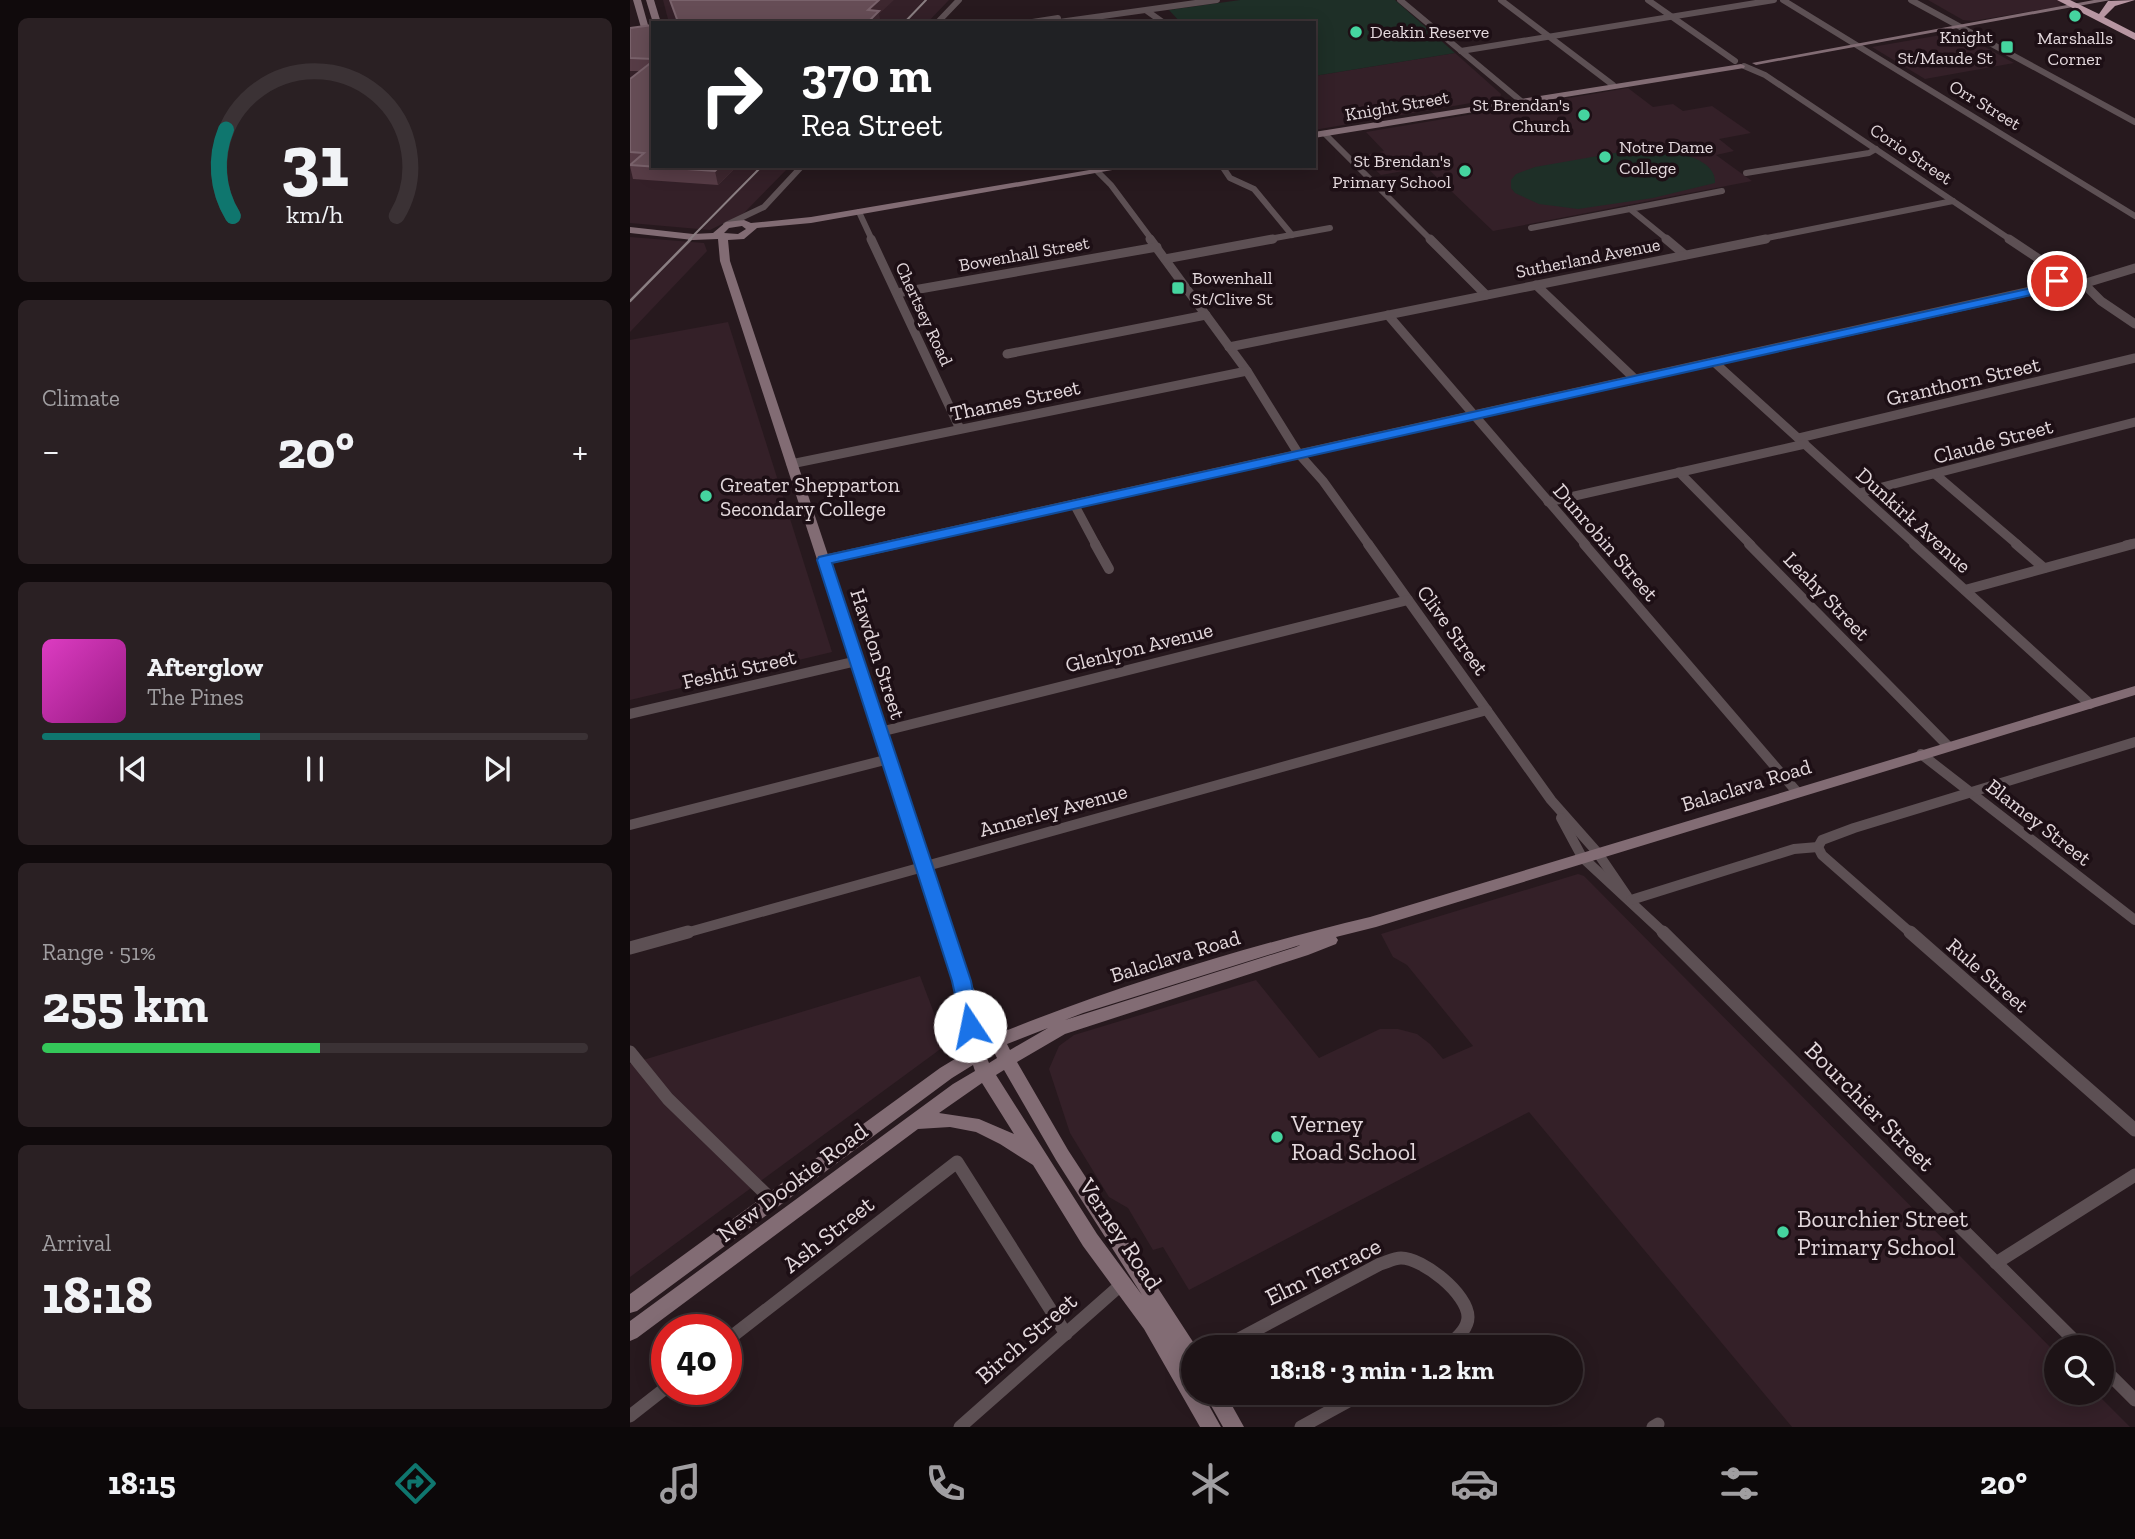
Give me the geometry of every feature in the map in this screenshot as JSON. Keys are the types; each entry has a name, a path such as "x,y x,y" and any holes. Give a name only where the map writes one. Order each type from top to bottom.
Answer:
{"highway":[{"path":"2062,0 2104,14 2135,30"},
{"path":"2104,14 2112,3 2131,0"},
{"path":"2078,4 2135,37"}],"street":[{"path":"632,37 646,32 637,0"},
{"path":"650,0 656,21"},
{"path":"939,21 959,0"},
{"path":"1041,21 1190,0"},
{"path":"1156,5 1217,0"},
{"path":"1399,0 1521,101"},
{"path":"1501,0 1613,85"},
{"name":"Corio Street","path":"1648,0 2039,259 2086,284"},
{"path":"1461,51 1774,0"},
{"name":"Orr Street","path":"1783,0 2135,216"},
{"path":"1911,0 1964,26"},
{"path":"1922,0 2135,122"},
{"name":"Knight Street","path":"1316,135 2107,0"},
{"path":"1156,5 1163,21"},
{"path":"1063,21 1142,7 1161,21"},
{"path":"632,37 651,34"},
{"name":"Corio Street","path":"1745,62 1765,75"},
{"path":"1325,134 1486,295"},
{"path":"1876,149 1868,153 1759,173 1746,173 1876,149"},
{"path":"725,261 730,248 749,230 764,206 800,168"},
{"path":"630,230 673,234 722,232 740,223 749,230 1119,168"},
{"path":"1223,168 1230,177 1254,190 1292,235"},
{"name":"Clive Street","path":"1101,171 1247,371 1283,426 1590,855"},
{"path":"1531,228 1722,191"},
{"name":"Sutherland Avenue","path":"1229,347 1953,201"},
{"path":"722,232 764,206"},
{"path":"1630,209 1685,255"},
{"name":"Chertsey Road","path":"859,212 960,429"},
{"path":"1165,259 1330,228"},
{"name":"Hawdon Street","path":"722,232 725,261 962,981 977,1054 985,1073"},
{"name":"Bowenhall Street","path":"897,293 1157,247"},
{"name":"Corio Street","path":"2039,259 2071,288"},
{"path":"824,560 2031,291 2071,288 2135,268"},
{"path":"2031,291 2058,279 2118,272"},
{"path":"2086,284 2101,301"},
{"path":"1536,285 1634,379"},
{"path":"2071,288 2101,301 2135,324"},
{"path":"1007,354 1206,315"},
{"name":"Dunrobin Street","path":"1388,315 1797,792"},
{"name":"Granthorn Street","path":"1548,502 2135,358"},
{"name":"Dunkirk Avenue","path":"1714,362 2090,704"},
{"name":"Thames Street","path":"791,464 1247,371"},
{"name":"Claude Street","path":"1859,494 2135,422"},
{"name":"Leahy Street","path":"1679,472 1948,746"},
{"path":"1935,474 2044,568"},
{"path":"1074,504 1109,569"},
{"path":"1965,590 2135,543"},
{"name":"Glenlyon Avenue","path":"880,732 1408,600"},
{"name":"Feshti Street","path":"630,714 857,661"},
{"name":"Balaclava Road","path":"977,1054 997,1041 1048,1019 1104,1000 1289,942 1370,923 2135,690"},
{"name":"Annerley Avenue","path":"630,948 1487,710"},
{"path":"1629,898 1794,849 1818,847 1822,840 1832,836 2135,742"},
{"name":"Blamey Street","path":"1921,754 2133,916"},
{"path":"630,825 889,759"},
{"name":"Rule Street","path":"1818,847 1829,862 2135,1130"},
{"name":"Bourchier Street","path":"1590,855 1629,898 2069,1335"},
{"name":"Balaclava Road","path":"985,1073 1059,1029 1302,951 1370,923"},
{"name":"Hawdon Street","path":"962,981 1008,1058"},
{"path":"630,1052 668,1099 773,1200"},
{"name":"New Dookie Road","path":"630,1304 946,1073 977,1054"},
{"name":"Verney Road","path":"1008,1058 1062,1155 1167,1315 1181,1348"},
{"name":"Verney Road","path":"985,1073 1090,1240 1181,1355"},
{"name":"New Dookie Road","path":"630,1332 985,1073"},
{"path":"913,1123 944,1119 972,1122 1008,1139 1042,1163"},
{"name":"Ash Street","path":"742,1329 957,1162 1066,1334"},
{"path":"1996,1263 2135,1175"},
{"name":"Elm Terrace","path":"1246,1335 1380,1264 1403,1257 1423,1265 1445,1281 1464,1301 1468,1317 1458,1335"},
{"name":"Birch Street","path":"960,1427 1123,1283"},
{"path":"2114,1379 2135,1400"},
{"path":"630,1416 651,1400"},
{"name":"Verney Road","path":"1203,1405 1211,1427"},
{"path":"1221,1405 1234,1427"},
{"path":"1301,1427 1341,1405"}],"shaded area":[{"path":"663,0 949,0 929,21 668,21"},
{"path":"1928,0 2080,0 2059,4 2063,6 1973,21 1963,20"},
{"path":"1958,32 2014,63 1925,79 1872,47"},
{"path":"651,38 651,168 788,168 744,213 710,230 630,223 630,41"},
{"path":"1455,53 1501,94 1500,98 1316,130 1316,76"},
{"name":"Notre Dame College","path":"1628,88 1653,107 1673,104 1683,111 1712,106 1751,133 1719,139 1734,151 1716,155 1752,181 1493,231 1426,167 1381,175 1360,156 1384,151 1366,132"},
{"path":"630,237 704,243 707,251 630,332"},
{"name":"Greater Shepparton Secondary College","path":"728,322 832,652 630,700 630,340"},
{"name":"Bourchier Street Primary School","path":"1578,874 1584,876 2044,1341 2044,1405 2108,1405 2130,1427 1792,1427 1529,1112 1189,1290 1163,1247 1153,1250 1128,1208 1109,1197 1070,1133 1049,1069 1059,1046 1074,1035 1256,980 1319,1058 1380,1029 1398,1029 1417,1034 1443,1059 1473,1046 1407,965 1393,957 1381,934"},
{"path":"920,976 946,1045 630,1277 630,1064"}],"green space":[{"name":"Deakin Reserve","path":"1240,0 1395,0 1455,53 1316,76 1316,21 1179,21 1169,10"},
{"path":"1632,150 1668,151 1695,158 1713,173 1715,183 1653,198 1578,209 1539,204 1515,193 1511,188 1511,180 1516,174 1535,167"}],"building":[{"path":"670,0 879,0 868,10 879,11 869,21 678,21"},
{"path":"651,25 651,59 630,58 630,28"},
{"path":"651,63 651,166 630,165 644,153 630,152 630,79"},
{"path":"672,168 718,168 715,171"}],"railway":[{"path":"906,21 926,0"},
{"path":"689,240 760,168"},
{"path":"630,301 691,239"}],"place":[{"name":"Marshalls Corner","path":"2075,16"},
{"name":"Deakin Reserve","path":"1356,32"},
{"name":"Knight St/Maude St","path":"2007,47"},
{"name":"St Brendan's Church","path":"1584,115"},
{"name":"Notre Dame College","path":"1605,157"},
{"name":"St Brendan's Primary School","path":"1465,171"},
{"name":"Bowenhall St/Clive St","path":"1178,288"},
{"name":"Greater Shepparton Secondary College","path":"706,496"},
{"name":"Verney Road School","path":"1277,1137"},
{"name":"Bourchier Street Primary School","path":"1783,1232"}],"route":[{"path":"970,1026 962,981 824,560 2031,291 2057,281"}]}
